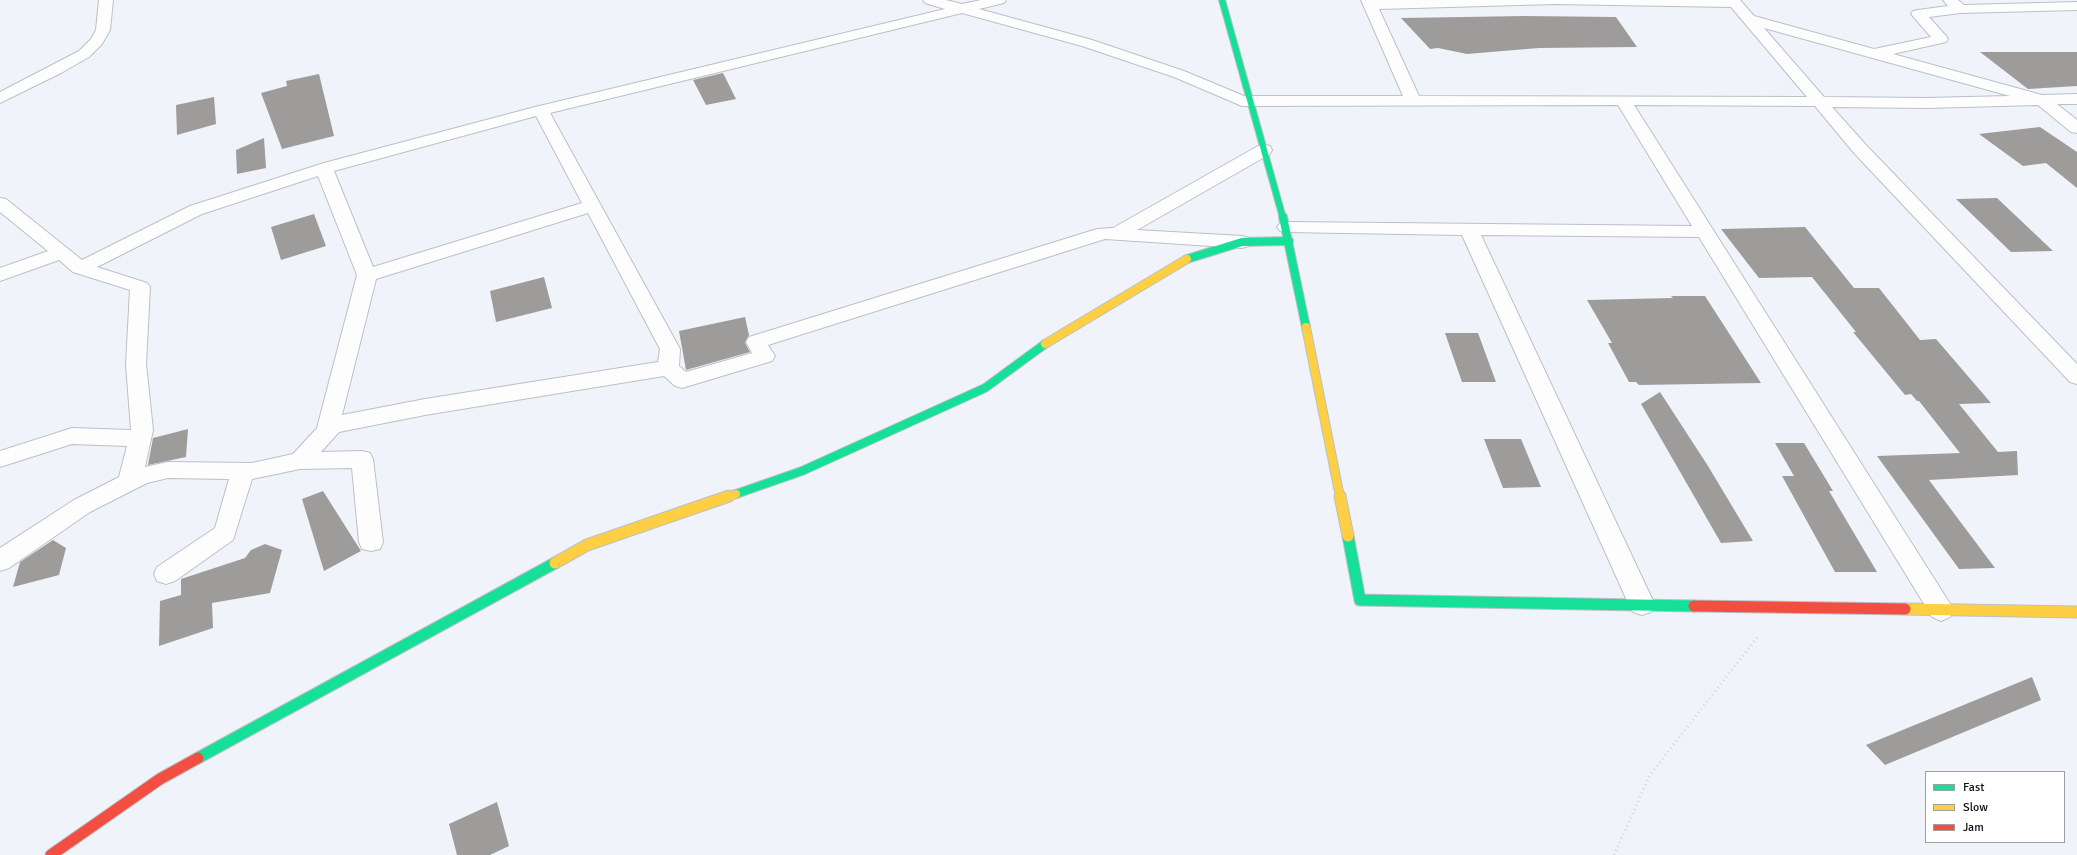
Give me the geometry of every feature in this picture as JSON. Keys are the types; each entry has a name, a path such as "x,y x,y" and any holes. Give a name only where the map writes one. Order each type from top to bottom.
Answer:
{"street":[{"path":"0,98 84,54 97,41 103,30 106,0"},
{"path":"930,0 1087,43 1179,74 1242,101 1623,100 1926,103 2077,99"},
{"path":"80,268 196,210 324,169 541,110 999,0"},
{"path":"1222,0 1287,234 1342,500 1360,600 2077,612"},
{"path":"1413,100 1370,3 1551,0 1733,2 1860,149 2077,377"},
{"path":"1851,62 1874,54 1941,39 1918,14 1955,4 2077,6"},
{"path":"1748,19 2042,100 2077,128"},
{"path":"1623,100 1941,610"},
{"path":"541,110 670,349 668,368"},
{"path":"1116,234 1264,150"},
{"path":"324,169 367,275 327,431"},
{"path":"0,203 80,268 140,287 140,315 136,364 142,430 130,480"},
{"path":"367,275 593,206"},
{"path":"51,855 160,779 587,545 802,471 978,391 1051,340 1112,306 1188,259 1242,242 1287,234 1469,229 1705,232"},
{"path":"1469,229 1642,605"},
{"path":"300,461 332,425 425,407 668,368 682,380 765,356 756,342 1104,233 1242,242"},
{"path":"0,275 61,253"},
{"path":"0,459 72,436 140,439"},
{"path":"0,561 82,506 140,476 168,470 252,471 300,461 362,459 371,542"},
{"path":"166,574 225,533 243,471"}],"path":[{"path":"1614,855 1650,775 1763,630 1756,607"}],"building":[{"path":"1525,16 1616,17 1637,47 1539,48 1467,54 1438,48 1430,49 1401,18"},
{"path":"1980,52 2077,52 2077,86 2028,89"},
{"path":"723,73 736,99 706,105 693,80"},
{"path":"319,74 334,136 282,149 261,93 287,86 286,81"},
{"path":"214,97 216,124 177,135 176,105"},
{"path":"2040,127 2077,152 2077,188 2046,163 2023,166 1979,134"},
{"path":"264,138 266,168 237,174 236,150"},
{"path":"1997,198 2053,251 2011,252 1956,199"},
{"path":"314,214 326,246 281,260 271,227"},
{"path":"1805,227 1854,288 1879,288 1920,340 1936,339 1991,403 1959,404 1998,452 2017,451 2018,475 1929,480 1995,568 1959,569 1877,456 1960,453 1919,401 1917,401 1911,394 1905,395 1853,332 1856,332 1812,277 1759,278 1721,229"},
{"path":"544,277 552,308 496,322 490,291"},
{"path":"1671,296 1705,296 1761,383 1639,385 1636,382 1629,382 1608,343 1612,343 1587,300 1673,298"},
{"path":"745,317 749,335 745,343 750,352 686,370 679,331"},
{"path":"1445,333 1478,333 1496,382 1462,382"},
{"path":"1660,392 1708,466 1753,541 1721,543 1641,404"},
{"path":"188,429 186,457 148,465 153,438"},
{"path":"1484,439 1521,439 1541,487 1503,488"},
{"path":"1775,443 1804,443 1833,491 1829,491 1877,572 1835,572 1782,476 1794,476"},
{"path":"323,491 361,551 324,571 302,499"},
{"path":"53,540 66,548 59,575 13,587 20,562"},
{"path":"265,544 282,550 270,593 212,603 213,628 159,646 160,601 181,595 181,579 245,558 251,550"},
{"path":"2032,677 2041,700 1885,765 1866,745"},
{"path":"497,802 509,846 490,855 457,855 449,824"}],"traffic: fast":[{"path":"1222,0 1287,233 1306,327"},
{"path":"1187,259 1242,242 1289,241"},
{"path":"736,494 802,471 985,388 1045,344"},
{"path":"1348,536 1360,600 1694,606"},
{"path":"198,758 555,563"}],"traffic: slow":[{"path":"1045,344 1187,259"},
{"path":"1306,327 1348,536"},
{"path":"555,563 587,545 736,494"},
{"path":"1905,609 2077,612"}],"traffic: jam":[{"path":"1694,606 1905,609"},
{"path":"51,855 160,779 198,758"}]}
